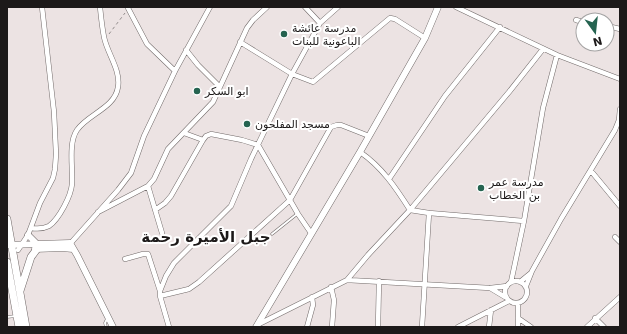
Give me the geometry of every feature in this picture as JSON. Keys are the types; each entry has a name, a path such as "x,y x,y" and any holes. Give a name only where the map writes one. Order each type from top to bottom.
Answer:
{"main road":[{"path":"7,219 26,327"},
{"path":"19,294 31,257 38,247"},
{"path":"7,262 19,327"},
{"path":"7,277 11,284"}],"street":[{"path":"13,248 28,235 40,203 53,178 55,162 54,112 42,7"},
{"path":"31,228 37,229 48,226 59,215 72,185 72,150 74,135 82,124 111,102 117,93 118,75 104,38 100,7"},
{"path":"70,247 131,173 144,136 175,71 210,7"},
{"path":"97,213 115,202 148,186 154,179 168,149 208,108 220,87 240,42 250,24 267,7"},
{"path":"304,7 320,23"},
{"path":"160,291 166,276 174,263 230,206 292,74 320,23 338,7"},
{"path":"257,326 360,152 425,38 436,7"},
{"path":"456,7 556,55 620,79"},
{"path":"128,8 148,44 175,71"},
{"path":"240,42 292,74 309,82 314,82 341,57 391,18 425,38"},
{"path":"389,179 445,96 500,27"},
{"path":"257,326 347,280 410,210 543,49"},
{"path":"186,50 198,65 220,87"},
{"path":"511,282 524,221 544,102 556,55"},
{"path":"490,288 513,304 522,302 527,295 526,286 532,271 615,130 619,120 620,109"},
{"path":"160,296 189,289 199,282 290,200 333,125 341,125 369,136"},
{"path":"615,130 620,133"},
{"path":"184,132 203,140"},
{"path":"155,210 165,203 171,196 203,140 206,136 211,134 242,140 258,145 298,214 311,233"},
{"path":"360,152 372,161 389,179 410,210 524,221"},
{"path":"591,170 620,206"},
{"path":"148,186 162,233"},
{"path":"422,327 429,213"},
{"path":"28,235 38,247"},
{"path":"615,237 620,242"},
{"path":"13,248 70,247"},
{"path":"70,247 113,327"},
{"path":"125,259 148,254 160,291 160,296 169,327"},
{"path":"520,282 532,271"},
{"path":"347,280 490,288 506,286 511,282 520,282 526,286"},
{"path":"378,327 379,281"},
{"path":"505,297 504,291 506,286"},
{"path":"331,287 334,300 332,327"},
{"path":"307,327 313,305 312,297"},
{"path":"587,327 595,318 620,297"},
{"path":"458,327 508,301"},
{"path":"518,304 518,327"},
{"path":"489,327 491,310"},
{"path":"518,318 531,327"},
{"path":"595,318 604,327"}],"lane":[{"path":"272,234 298,214"},
{"path":"7,317 17,316"},
{"path":"106,327 105,323 108,318"}],"path":[{"path":"104,38 111,33 128,8"}],"place":[{"name":"مدرسة عائشة الباعونية للبنات","path":"284,34"},
{"name":"ابو السكر","path":"197,91"},
{"name":"مسجد المفلحون","path":"247,124"},
{"name":"مدرسة عمر بن الخطاب","path":"481,188"}],"district":[{"name":"جبل الأميرة رحمة","path":"206,237"}]}
